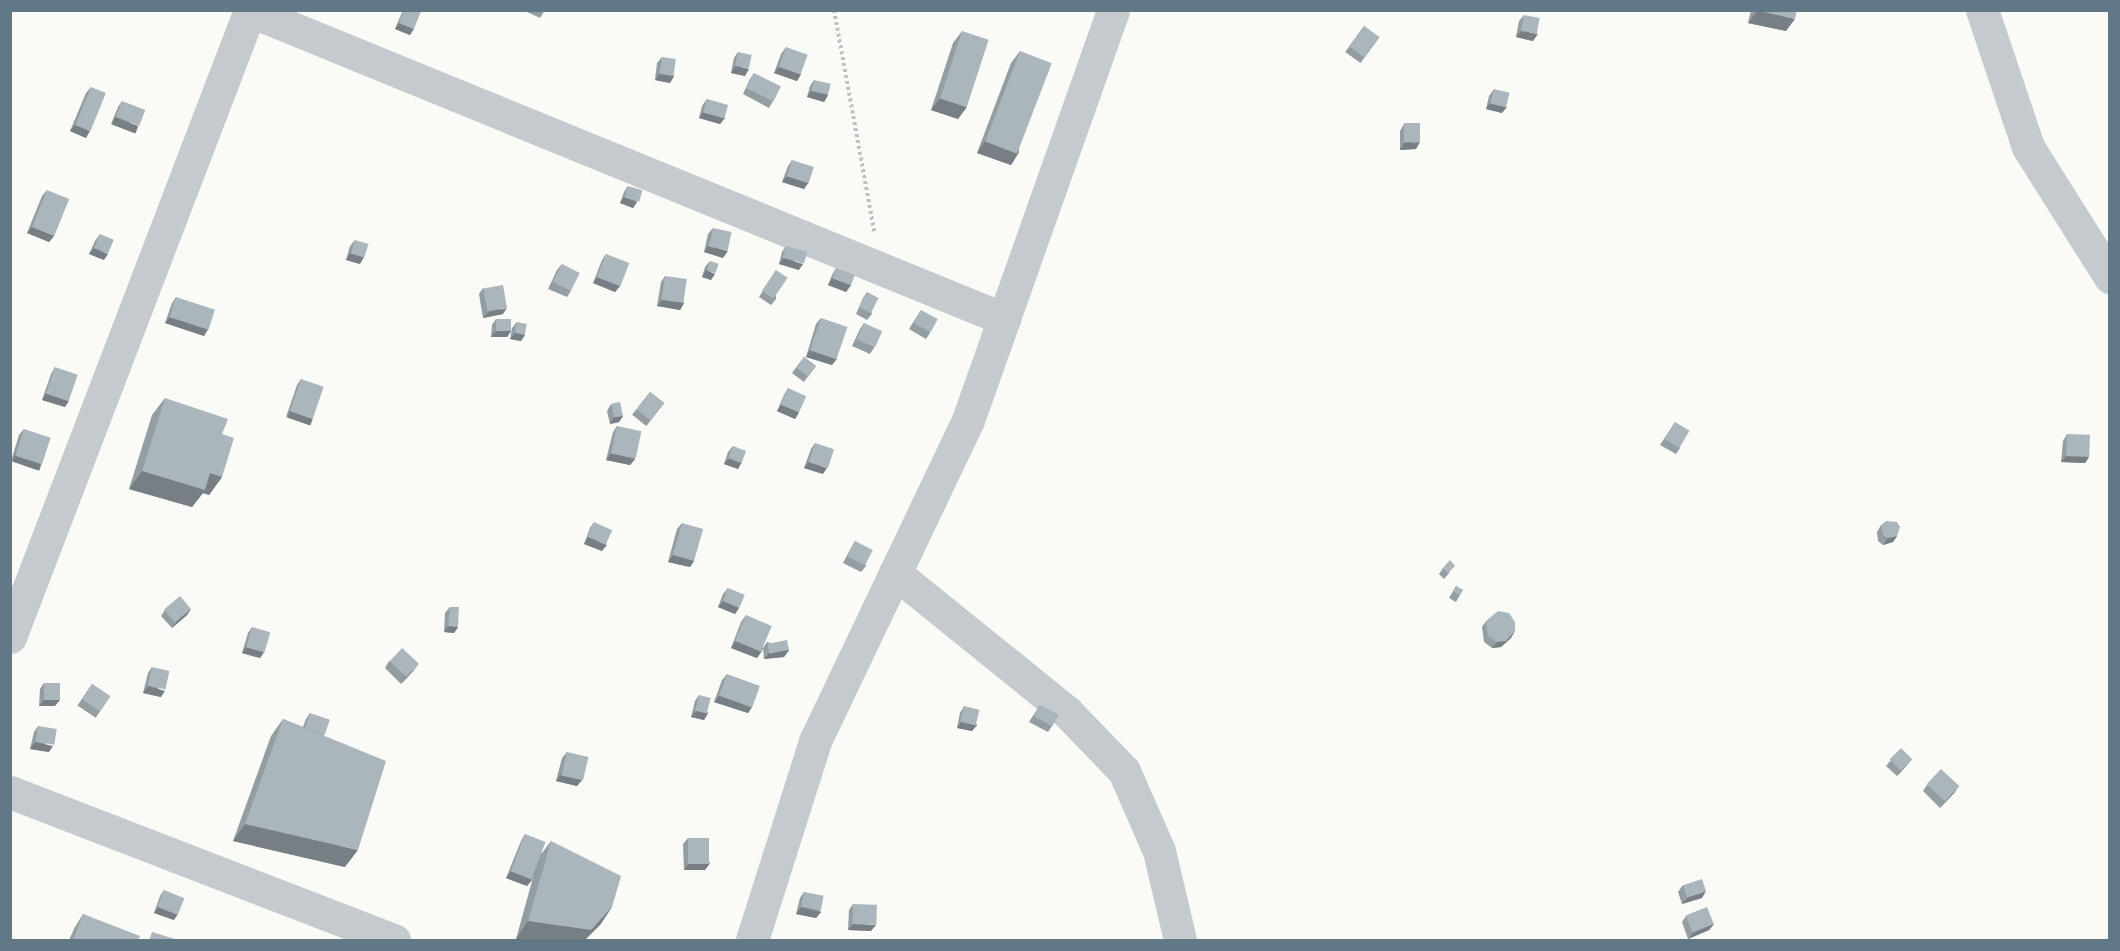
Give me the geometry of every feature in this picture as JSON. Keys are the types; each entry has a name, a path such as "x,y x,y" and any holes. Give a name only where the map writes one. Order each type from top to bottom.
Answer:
{"street":[{"path":"752,940 814,741 968,420 1113,10"},
{"path":"1982,10 2028,147 2109,277"},
{"path":"10,637 250,11 1004,319"},
{"path":"895,573 1067,712 1124,771 1159,851 1180,940"},
{"path":"10,792 394,940"}],"path":[{"path":"834,10 880,268"}],"building":[{"path":"404,10 421,11 414,29 399,23"},
{"path":"1757,10 1797,10 1795,19"},
{"path":"1524,15 1540,18 1537,34 1521,31"},
{"path":"1364,26 1379,37 1365,57 1349,46"},
{"path":"962,31 989,40 967,107 940,99"},
{"path":"786,47 808,55 800,75 779,67"},
{"path":"1020,51 1052,63 1017,154 985,142"},
{"path":"738,52 752,55 749,69 735,66"},
{"path":"662,57 676,59 673,76 660,74"},
{"path":"754,73 781,86 774,101 747,88"},
{"path":"814,80 831,84 828,95 812,91"},
{"path":"91,87 106,93 90,131 76,125"},
{"path":"1494,89 1510,93 1506,107 1490,104"},
{"path":"707,99 728,105 724,119 703,112"},
{"path":"122,101 145,110 139,126 116,117"},
{"path":"1404,123 1420,123 1420,142 1404,142"},
{"path":"792,160 814,167 809,183 787,176"},
{"path":"628,186 642,190 639,202 625,198"},
{"path":"47,190 69,199 54,236 32,227"},
{"path":"713,228 732,232 728,251 709,247"},
{"path":"100,234 114,240 108,254 94,248"},
{"path":"355,240 368,244 364,257 351,253"},
{"path":"786,246 807,252 804,264 783,258"},
{"path":"606,254 629,263 620,286 597,277"},
{"path":"710,261 719,264 715,273 707,271"},
{"path":"562,264 580,273 571,291 553,282"},
{"path":"836,268 855,275 851,285 832,278"},
{"path":"776,270 788,278 774,299 762,291"},
{"path":"665,276 687,279 683,303 662,300"},
{"path":"503,285 507,308 487,311 483,288"},
{"path":"867,292 879,298 871,313 859,307"},
{"path":"176,297 215,310 209,330 170,317"},
{"path":"921,310 938,319 931,332 914,323"},
{"path":"821,318 847,327 836,359 810,350"},
{"path":"496,319 511,319 511,331 496,331"},
{"path":"517,322 527,324 525,335 515,333"},
{"path":"864,323 882,331 875,348 857,339"},
{"path":"804,357 816,366 808,376 796,367"},
{"path":"55,367 78,375 69,401 46,393"},
{"path":"301,379 324,387 313,419 290,411"},
{"path":"788,388 806,396 799,413 781,404"},
{"path":"650,392 664,403 651,420 636,409"},
{"path":"165,398 228,419 222,434 234,438 222,477 210,473 205,490 142,471"},
{"path":"620,402 623,416 614,418 611,404"},
{"path":"1675,422 1690,431 1679,448 1665,439"},
{"path":"617,426 641,431 636,459 611,453"},
{"path":"24,429 51,438 42,464 15,456"},
{"path":"2067,434 2090,435 2089,457 2066,456"},
{"path":"815,443 834,449 828,468 809,462"},
{"path":"733,446 746,451 741,463 728,458"},
{"path":"1886,521 1897,522 1900,527 1897,536 1888,538 1883,535 1881,525"},
{"path":"594,522 612,530 606,545 587,537"},
{"path":"682,523 703,529 694,561 673,555"},
{"path":"855,541 873,550 865,565 847,556"},
{"path":"1450,560 1455,566 1448,573 1443,568"},
{"path":"1456,586 1463,590 1459,595 1453,591"},
{"path":"728,588 745,595 739,608 723,601"},
{"path":"180,596 191,609 175,623 164,609"},
{"path":"450,607 459,607 458,627 448,626"},
{"path":"1498,611 1509,613 1515,622 1515,631 1506,641 1497,642 1488,636 1486,621"},
{"path":"746,615 772,626 761,652 735,641"},
{"path":"252,627 270,632 264,652 246,647"},
{"path":"787,640 789,650 769,654 767,644"},
{"path":"402,648 419,664 407,677 390,661"},
{"path":"152,667 170,671 165,690 148,686"},
{"path":"727,674 760,686 752,708 719,696"},
{"path":"44,683 60,683 60,700 44,700"},
{"path":"92,684 110,696 100,711 82,699"},
{"path":"699,695 711,698 707,713 695,711"},
{"path":"1040,705 1059,715 1052,726 1034,716"},
{"path":"964,706 980,710 976,725 960,722"},
{"path":"310,713 330,720 325,735 305,728"},
{"path":"283,719 386,761 358,850 245,824"},
{"path":"38,726 57,729 54,745 35,742"},
{"path":"1901,748 1912,759 1901,771 1890,759"},
{"path":"567,752 588,757 583,780 562,775"},
{"path":"1941,769 1959,786 1945,801 1927,784"},
{"path":"525,834 546,842 531,879 511,871"},
{"path":"688,838 709,838 709,864 688,864"},
{"path":"551,841 621,876 612,907 591,930 528,921"},
{"path":"1702,879 1706,891 1687,898 1683,885"},
{"path":"164,890 184,898 178,915 157,907"},
{"path":"804,892 824,896 821,911 801,907"},
{"path":"853,904 877,905 876,925 852,924"},
{"path":"1707,907 1714,924 1692,932 1686,916"},
{"path":"83,914 140,936 138,940 73,940"},
{"path":"152,932 178,940 149,940"}]}
